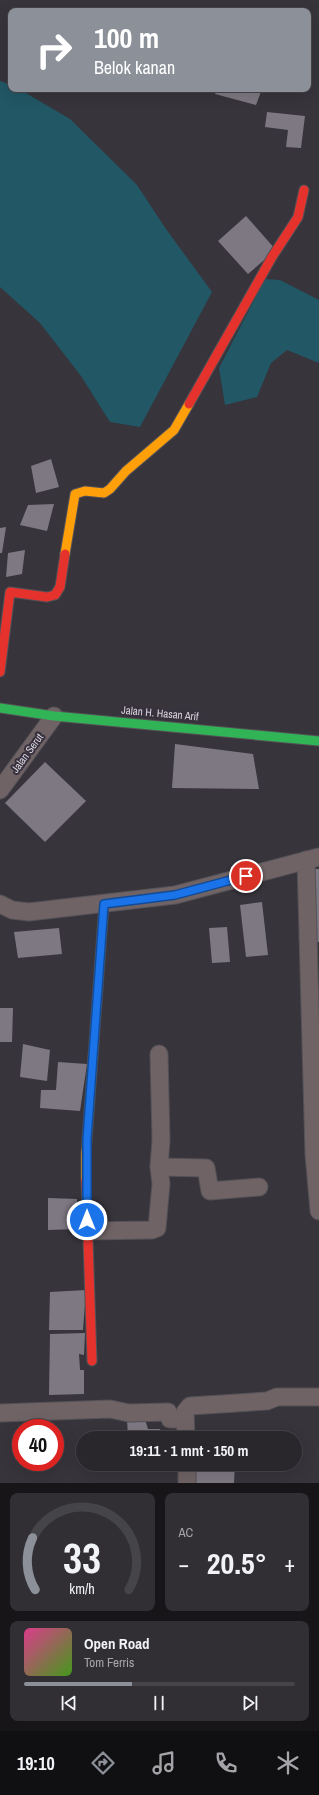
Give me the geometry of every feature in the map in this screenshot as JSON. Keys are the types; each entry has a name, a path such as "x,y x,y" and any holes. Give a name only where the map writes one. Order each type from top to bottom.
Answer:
{"street":[{"path":"0,672 5,591 47,598 55,595 60,587 75,494 84,491 104,493 110,489 126,471 174,430 272,257 298,217 304,190"},
{"name":"Jalan H. Hasan Arif","path":"0,708 54,716 319,741"},
{"name":"Jalan Serut","path":"0,790 54,716"},
{"path":"0,904 20,912 104,904 175,895 313,859 315,1034 314,1154 319,1211"},
{"path":"92,1361 87,1231 86,1154 104,904"},
{"path":"87,1231 152,1230 158,1228 161,1184 159,1167 161,1140 159,1054"},
{"path":"159,1167 206,1168 210,1191 259,1187"},
{"path":"186,1431 186,1410 190,1406 267,1401 277,1397 319,1397"},
{"path":"0,1413 110,1409 129,1413 168,1412 170,1419 185,1419"},
{"path":"187,1471 187,1483"}],"water":[{"path":"0,81 8,84 8,92 24,92 70,119 137,185 166,229 212,292 140,427 110,422 81,376 40,323 0,287"},
{"path":"265,279 280,280 319,300 319,363 287,350 271,363 257,397 225,405 219,368"}],"building":[{"path":"216,92 261,92 256,105 215,94"},
{"path":"267,112 305,116 301,148 286,147 288,130 265,127"},
{"path":"246,216 276,250 248,274 218,241"},
{"path":"51,459 59,487 36,493 31,466"},
{"path":"54,504 47,531 20,525 28,505"},
{"path":"6,527 2,553 0,553 0,528"},
{"path":"25,550 22,574 6,577 8,553"},
{"path":"175,744 253,754 259,789 172,788"},
{"path":"45,762 86,801 45,842 5,803"},
{"path":"311,869 319,869 319,942 313,942"},
{"path":"262,902 268,955 246,957 240,905"},
{"path":"227,927 230,962 212,963 209,928"},
{"path":"59,928 62,954 18,958 14,932"},
{"path":"0,1008 13,1008 12,1042 0,1042"},
{"path":"23,1044 50,1050 47,1081 20,1077"},
{"path":"58,1062 87,1064 80,1111 40,1108 41,1090 56,1090"},
{"path":"48,1198 77,1199 78,1229 48,1230"},
{"path":"86,1290 83,1330 49,1330 50,1292"},
{"path":"85,1333 84,1355 79,1354 80,1370 84,1370 84,1394 49,1395 50,1334"},
{"path":"144,1416 148,1429 160,1429 160,1431 128,1431 127,1419"},
{"path":"187,1471 235,1471 234,1483 187,1483"}],"traffic: fast":[{"path":"0,708 54,716 319,741"}],"traffic: slow":[{"path":"65,554 75,494 85,491 104,493 110,489 126,471 174,430 189,404"},
{"path":"86,1179 86,1154 104,904"}],"traffic: jam":[{"path":"189,404 272,257 298,217 304,190"},
{"path":"0,672 10,592 47,597 55,595 60,587 65,554"},
{"path":"86,1179 92,1361"}],"route":[{"path":"87,1220 86,1154 104,904 175,895 246,876"}]}
